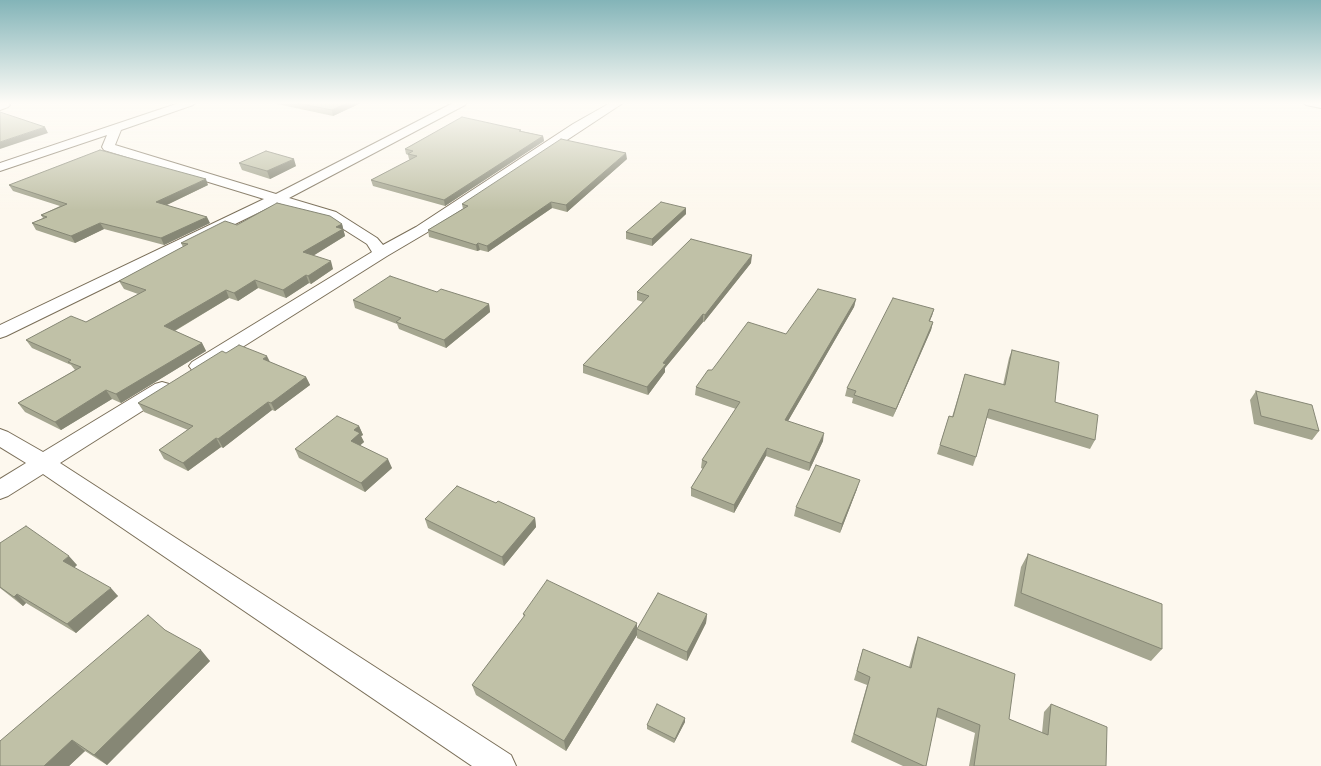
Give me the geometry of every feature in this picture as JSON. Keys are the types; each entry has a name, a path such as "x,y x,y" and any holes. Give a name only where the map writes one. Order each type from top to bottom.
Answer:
{"street":[{"path":"0,167 84,139"},
{"path":"111,139 108,147 331,215 372,241 381,253"},
{"path":"0,332 278,198 392,139"},
{"path":"0,490 381,253 421,230 559,139"},
{"path":"0,437 43,463 500,766"}],"building":[{"path":"0,139 10,139 0,142"},
{"path":"423,139 539,139 444,200 371,180 417,156 408,154 413,151 405,149"},
{"path":"561,139 626,153 566,205 551,202 487,246 478,243 476,245 428,230 468,206 462,204"},
{"path":"100,150 206,179 156,202 207,217 161,238 100,223 71,236 32,223 47,217 41,215 67,204 9,185"},
{"path":"266,151 294,159 267,171 239,163"},
{"path":"661,202 686,208 652,239 626,232"},
{"path":"277,203 330,216 342,224 336,227 343,229 303,252 331,261 283,290 255,280 234,293 226,290 164,326 202,343 116,394 106,390 55,422 18,403 81,367 68,362 71,360 26,340 71,316 86,322 146,290 119,281 188,244 181,243 225,221 237,225"},
{"path":"691,239 752,255 705,315 703,314 663,363 666,364 647,387 583,365 649,296 637,292"},
{"path":"390,276 437,292 441,289 489,304 444,340 396,322 401,318 353,300"},
{"path":"818,289 856,299 785,420 824,433 810,463 767,448 734,505 691,488 707,462 702,460 740,402 696,387 708,370 712,370 748,322 786,334"},
{"path":"893,298 934,309 929,321 933,322 896,409 854,395 856,391 847,388"},
{"path":"239,345 267,356 263,359 306,377 271,403 268,402 218,439 216,438 183,463 159,450 193,426 138,403 222,351 226,353"},
{"path":"1012,350 1059,362 1055,402 1098,415 1095,440 989,409 976,457 940,445 949,416 953,417 965,374 1005,385"},
{"path":"1256,391 1312,405 1319,431 1261,416"},
{"path":"337,416 359,426 354,430 360,433 351,441 388,459 361,483 295,449"},
{"path":"816,465 860,480 842,524 796,507"},
{"path":"457,486 496,503 498,501 535,518 502,557 425,519"},
{"path":"26,526 69,556 63,561 111,588 67,624 17,594 14,597 0,587 0,543"},
{"path":"1028,554 1162,604 1162,649 1021,593"},
{"path":"547,580 637,623 564,741 472,685 525,615 523,614"},
{"path":"658,593 707,614 687,652 637,629"},
{"path":"148,615 165,630 201,650 94,755 72,740 44,766 0,766 0,741"},
{"path":"918,637 1015,674 1009,719 1048,735 1051,704 1107,727 1106,766 974,766 980,725 938,708 926,766 854,734 870,677 857,671 863,649 911,668"},
{"path":"657,704 685,718 675,739 647,725"}]}
